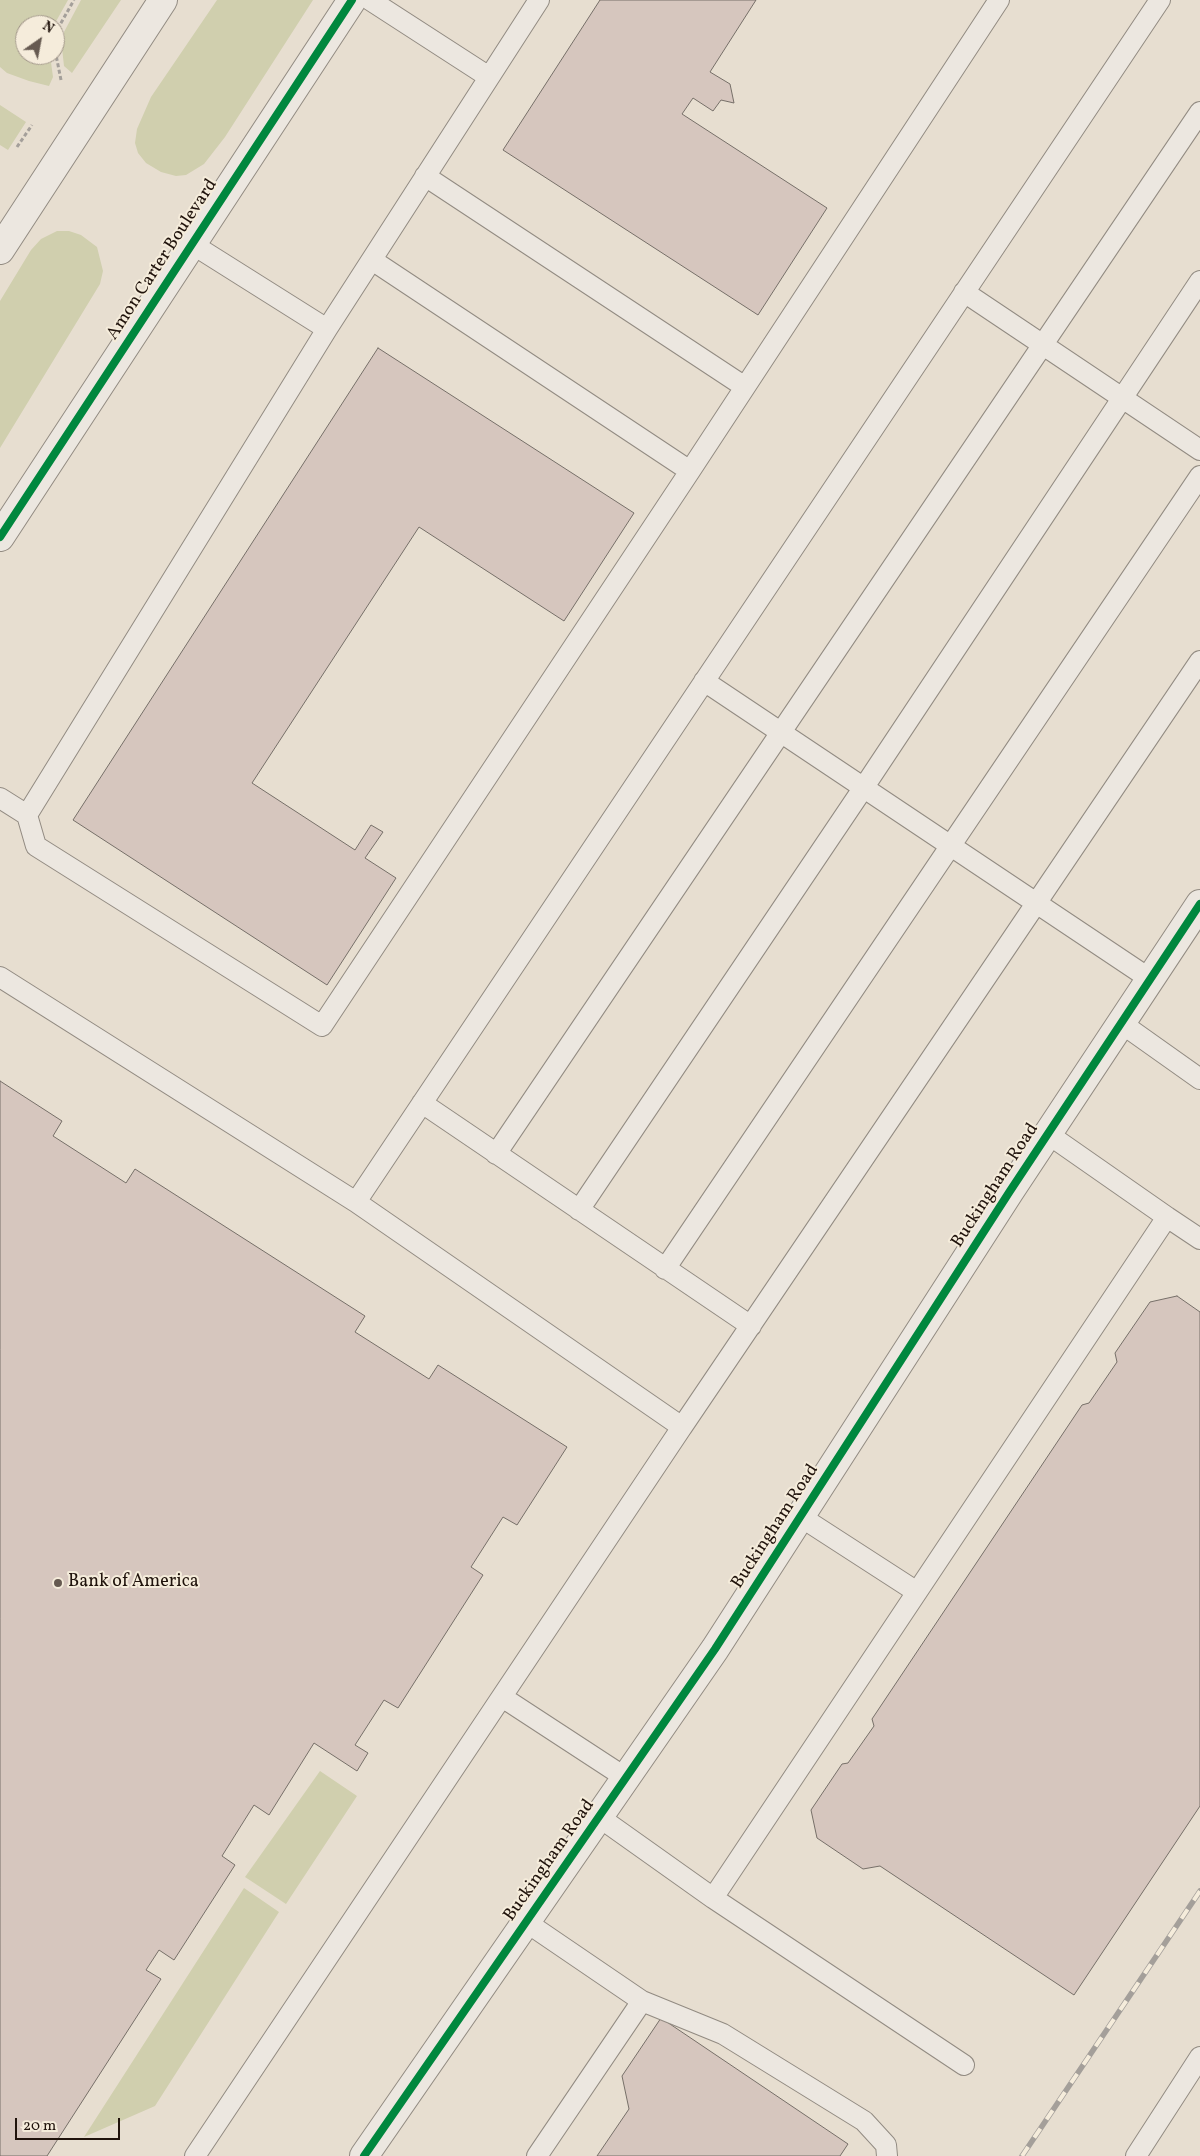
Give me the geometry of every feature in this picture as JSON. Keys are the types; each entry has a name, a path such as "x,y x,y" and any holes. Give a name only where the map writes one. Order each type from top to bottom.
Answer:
{"street":[{"path":"0,250 163,0"},
{"name":"Amon Carter Boulevard","path":"0,537 352,0"},
{"name":"Buckingham Road","path":"364,2156 715,1650 1048,1134 1200,904"}],"lane":[{"path":"370,0 489,77"},
{"path":"26,815 327,329 539,0"},
{"path":"0,798 26,815 36,846 322,1026 999,0"},
{"path":"356,1202 1160,0"},
{"path":"496,1154 1200,112"},
{"path":"425,176 745,387"},
{"path":"192,244 327,329"},
{"path":"372,260 690,471"},
{"path":"579,1210 864,787 1200,281"},
{"path":"964,292 1200,450"},
{"path":"665,1268 952,846 1200,476"},
{"path":"195,2156 682,1426 1200,661"},
{"path":"704,681 1150,979"},
{"path":"0,977 356,1202 682,1426"},
{"path":"1121,1023 1200,1079"},
{"path":"422,1104 751,1326"},
{"path":"1048,1134 1200,1239"},
{"path":"713,1898 1167,1217"},
{"path":"801,1517 917,1592"},
{"path":"502,1697 626,1778"},
{"path":"599,1817 713,1898 964,2065"},
{"path":"526,1922 642,2001 723,2034 864,2121 886,2145 887,2156"},
{"path":"537,2156 642,2001"},
{"path":"1136,2156 1200,2057"}],"path":[{"path":"61,80 56,50 58,30 74,0"},
{"path":"17,147 32,125"}],"green space":[{"path":"0,0 68,0 60,15 15,15 15,65 51,65 53,77 49,86 7,73 0,67"},
{"path":"81,0 121,0 72,73 64,66 65,30"},
{"path":"217,0 313,0 225,137 204,164 186,175 176,176 161,172 146,163 138,153 135,143 137,129 151,97"},
{"path":"0,105 26,122 8,150 0,145"},
{"path":"57,231 69,231 81,235 97,247 103,271 100,284 0,448 0,301 31,250 41,239"},
{"path":"320,1771 357,1796 286,1904 245,1877"},
{"path":"244,1888 279,1912 155,2106 84,2137"}],"building":[{"path":"600,0 756,0 710,72 730,84 734,103 721,100 713,111 693,98 682,114 827,208 758,315 503,150"},
{"path":"378,348 634,513 564,621 419,527 252,783 355,850 371,825 383,832 365,858 396,878 327,985 73,820"},
{"path":"0,1081 62,1121 53,1136 126,1183 135,1169 365,1316 355,1332 429,1379 438,1365 567,1447 517,1525 503,1517 471,1567 483,1575 398,1708 384,1700 355,1745 368,1753 357,1771 314,1743 269,1815 254,1805 222,1856 235,1865 174,1960 159,1950 146,1970 161,1979 47,2156 0,2156"},
{"path":"1177,1296 1200,1312 1200,1806 1074,1995 880,1866 863,1869 817,1838 811,1810 842,1764 848,1763 874,1726 872,1719 1082,1405 1089,1403 1117,1362 1115,1353 1150,1302"},
{"path":"661,2018 848,2144 840,2156 597,2156 629,2109 622,2076"}],"railway":[{"path":"1022,2156 1200,1891"}],"cycle path":[{"path":"0,537 352,0"},
{"path":"364,2156 715,1649 1010,1191 1200,904"}],"place":[{"name":"Bank of America","path":"58,1583"}]}
